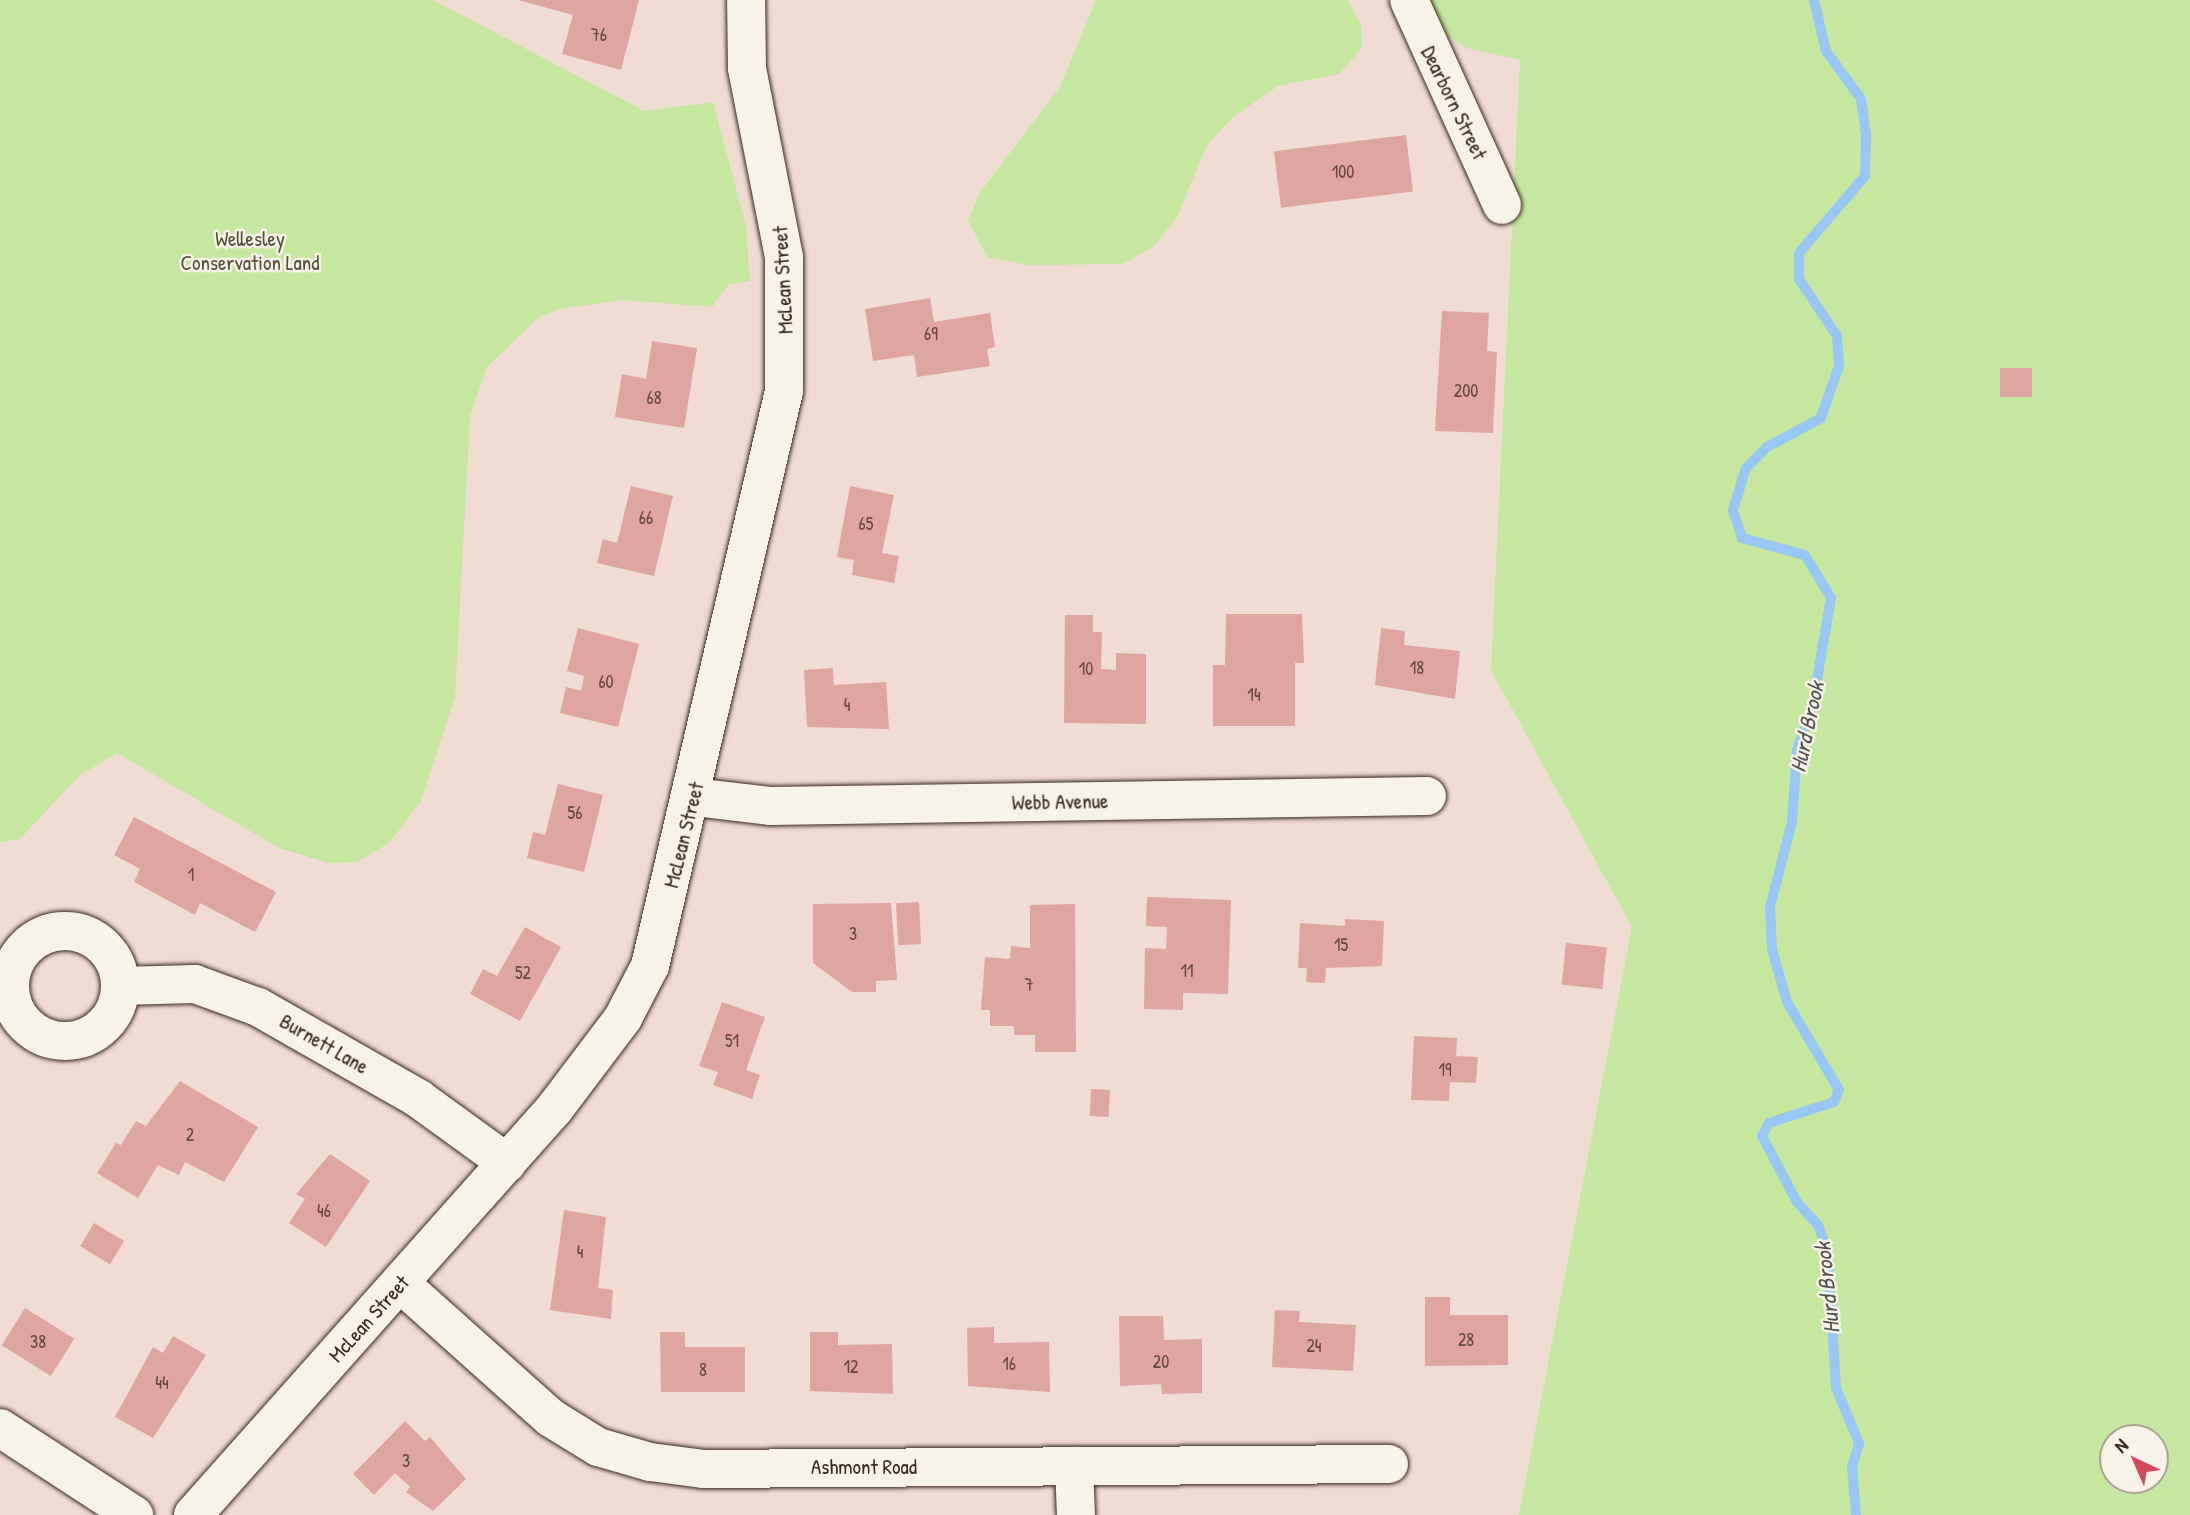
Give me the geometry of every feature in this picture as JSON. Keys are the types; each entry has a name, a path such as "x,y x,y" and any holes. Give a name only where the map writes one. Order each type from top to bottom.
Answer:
{"street":[{"name":"McLean Street","path":"193,1515 401,1284 605,1045 638,992 660,937 694,797 785,381 784,257 745,55 746,0"},
{"name":"Dearborn Street","path":"1409,0 1502,205"},
{"name":"Webb Avenue","path":"694,797 771,806 1427,796"},
{"name":"Burnett Lane","path":"120,986 195,984 258,1007 419,1099 507,1163"},
{"name":"Ashmont Road","path":"401,1284 551,1419 624,1456 703,1469 1390,1464"},
{"path":"0,1428 134,1515"},
{"path":"1074,1466 1076,1515"}],"green space":[{"name":"Wellesley Conservation Land","path":"0,0 433,0 644,111 713,102 746,226 750,281 729,284 712,307 622,300 560,309 539,317 487,367 470,416 455,697 421,801 390,842 358,862 328,863 279,848 117,753 80,775 20,839 0,842"},
{"path":"1096,0 1347,0 1361,24 1362,48 1339,74 1278,86 1233,117 1207,145 1177,217 1154,246 1123,264 1028,265 987,257 968,220 981,191 1060,87"},
{"path":"1420,0 2190,0 2190,1515 1519,1515 1632,927 1491,670 1520,60 1466,48 1439,30"}],"building":[{"path":"518,0 639,0 621,70 562,54 573,15"},
{"path":"1406,135 1413,192 1281,208 1274,151"},
{"path":"930,298 934,322 990,313 995,347 987,349 990,366 917,377 914,355 873,361 865,309"},
{"path":"1442,311 1489,313 1487,351 1497,352 1493,433 1435,431"},
{"path":"652,341 697,348 684,428 615,417 622,374 646,379"},
{"path":"2000,368 2032,368 2032,397 2000,397"},
{"path":"631,486 673,496 654,576 597,563 603,539 617,543"},
{"path":"850,486 894,495 882,553 899,556 894,583 852,575 854,560 837,557"},
{"path":"1226,614 1302,614 1304,663 1295,663 1295,726 1213,726 1213,665 1225,665"},
{"path":"1065,615 1093,615 1093,632 1102,632 1101,669 1116,670 1116,653 1146,654 1146,724 1064,723"},
{"path":"578,628 639,644 618,727 560,713 566,687 581,691 584,676 567,671"},
{"path":"1381,628 1405,631 1404,645 1460,651 1455,699 1375,685"},
{"path":"833,668 834,685 886,682 889,729 807,727 804,670"},
{"path":"558,784 603,795 584,872 527,858 533,832 545,835"},
{"path":"134,817 276,892 255,932 200,903 195,915 134,882 140,869 114,855"},
{"path":"1147,897 1231,900 1228,994 1183,993 1183,1010 1144,1009 1145,948 1166,949 1167,927 1146,926"},
{"path":"919,902 921,944 898,945 896,903"},
{"path":"891,903 897,980 876,981 876,992 852,992 813,963 813,904"},
{"path":"1075,904 1076,1052 1035,1052 1035,1035 1014,1035 1014,1026 990,1026 990,1010 981,1010 985,957 1010,959 1011,946 1030,948 1030,905"},
{"path":"1345,919 1384,921 1382,966 1326,968 1325,983 1306,982 1307,968 1298,968 1300,923 1345,926"},
{"path":"525,927 561,947 520,1021 470,994 483,969 497,976"},
{"path":"1566,943 1607,947 1602,989 1562,985"},
{"path":"722,1002 765,1017 746,1070 760,1075 752,1099 713,1085 718,1072 699,1066"},
{"path":"1414,1036 1457,1038 1456,1056 1478,1057 1476,1083 1450,1082 1449,1101 1411,1100"},
{"path":"180,1081 258,1127 224,1182 185,1162 179,1175 158,1165 138,1198 97,1173 116,1143 121,1145 136,1121 146,1126"},
{"path":"1091,1089 1110,1090 1109,1117 1090,1116"},
{"path":"330,1154 370,1181 326,1247 289,1223 305,1199 296,1194"},
{"path":"564,1210 606,1217 598,1288 613,1290 611,1319 550,1310"},
{"path":"94,1223 124,1241 110,1264 80,1246"},
{"path":"1425,1297 1450,1297 1450,1315 1508,1315 1508,1365 1425,1366"},
{"path":"25,1308 74,1339 51,1376 2,1345"},
{"path":"1275,1310 1300,1311 1299,1322 1356,1325 1353,1371 1272,1367"},
{"path":"1119,1316 1163,1316 1164,1340 1202,1339 1202,1393 1162,1394 1161,1384 1120,1386"},
{"path":"994,1327 994,1343 1049,1342 1050,1392 968,1386 967,1328"},
{"path":"660,1332 685,1332 685,1347 745,1347 745,1392 661,1392"},
{"path":"810,1332 838,1332 838,1345 892,1344 893,1394 810,1391"},
{"path":"173,1336 206,1355 153,1438 115,1417 153,1347 163,1353"},
{"path":"405,1421 425,1441 430,1437 466,1479 433,1511 406,1492 410,1487 395,1473 374,1495 353,1474"}],"waterway":[{"name":"Hurd Brook","path":"1814,0 1826,51 1861,99 1866,136 1865,176 1799,253 1799,279 1837,336 1839,366 1821,418 1767,447 1746,468 1733,510 1742,538 1805,555 1831,598 1812,708 1797,750 1792,822 1770,907 1772,949 1787,1002 1839,1090 1834,1102 1769,1123 1762,1136 1797,1202 1818,1225 1828,1253 1836,1388 1859,1443 1852,1467 1856,1515"}]}
